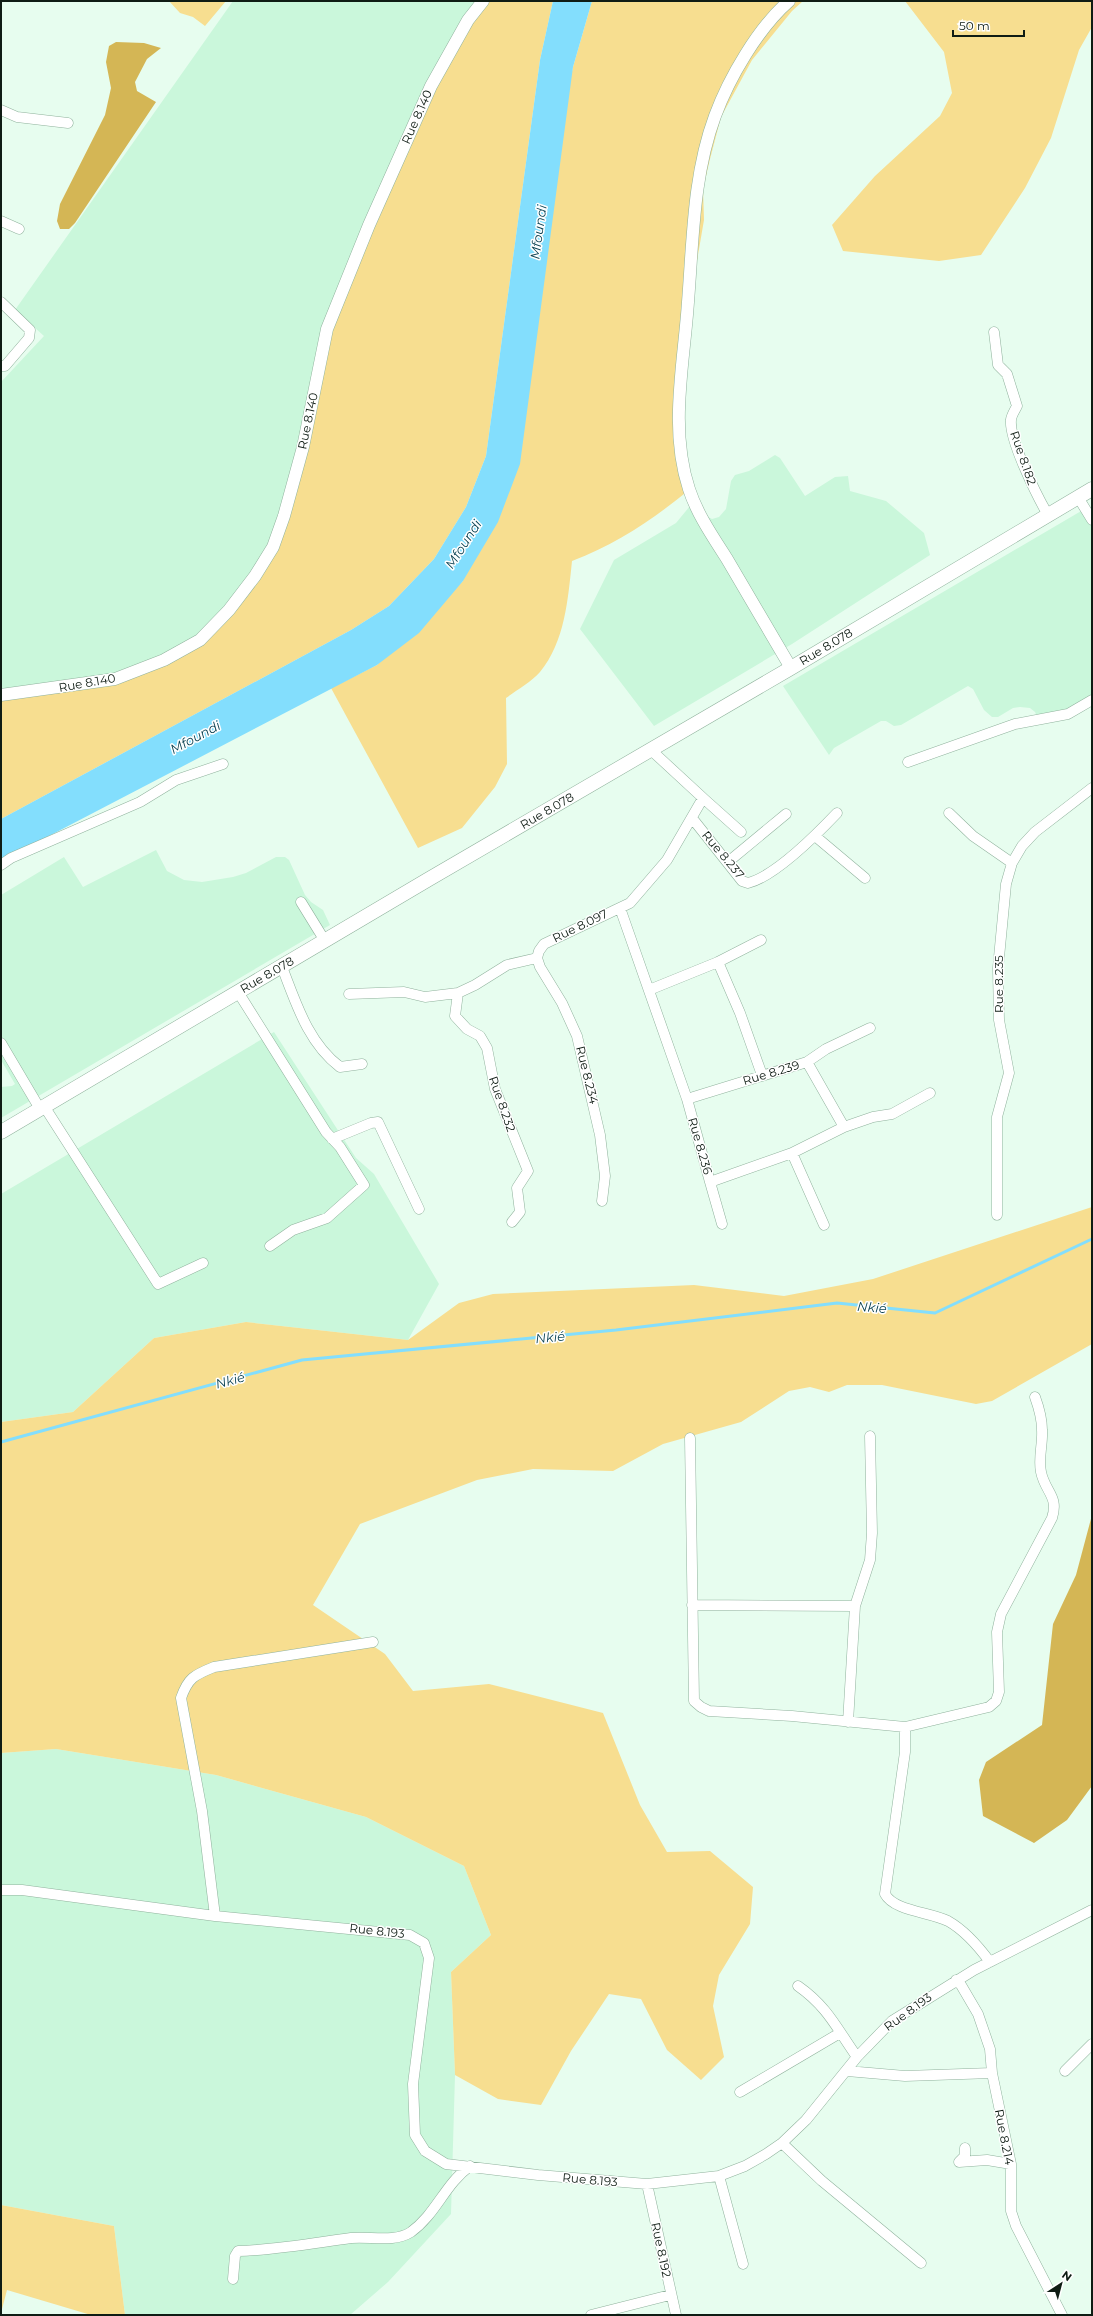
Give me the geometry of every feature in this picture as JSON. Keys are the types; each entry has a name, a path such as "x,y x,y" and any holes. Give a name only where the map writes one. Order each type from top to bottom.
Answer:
{"highway":[{"name":"Rue 8.078","path":"1,1132 791,668 1092,489"}],"main road":[{"name":"Rue 8.140","path":"1,695 115,679 164,660 200,640 229,610 255,576 273,547 286,508 303,447 327,329 369,225 431,86 468,20 483,1"},
{"path":"789,1 756,39 732,79 715,116 703,155 697,197 680,391 679,436 684,471 699,513 791,668"}],"street":[{"path":"1,110 17,117 68,123"},
{"path":"1,221 19,229"},
{"path":"1,302 30,330 29,338 5,366 1,366"},
{"name":"Rue 8.182","path":"994,332 998,365 1007,374 1017,406 1011,420 1015,441 1035,492 1048,515"},
{"path":"1078,497 1092,520"},
{"path":"908,762 1015,724 1068,714 1092,700"},
{"path":"651,750 741,832"},
{"path":"1,865 17,856 140,802 176,780 223,764"},
{"name":"Rue 8.235","path":"997,1215 997,1117 1009,1073 999,1020 998,968 1004,893 1012,863 1022,846 1034,832 1092,788"},
{"name":"Rue 8.097","path":"537,958 539,951 544,944 590,920 630,903 649,883 667,860 703,798"},
{"path":"949,813 973,836 1012,863"},
{"path":"728,862 786,814"},
{"name":"Rue 8.237","path":"692,818 742,881 752,882 776,867 815,836 837,814"},
{"path":"815,836 865,878"},
{"path":"301,902 325,941"},
{"name":"Rue 8.236","path":"620,908 687,1099 710,1182 792,1153 844,1127 873,1117 892,1114 930,1093"},
{"path":"649,990 718,962 761,940"},
{"path":"349,994 404,992 425,997 458,993 475,985 507,965 537,958"},
{"name":"Rue 8.234","path":"537,958 540,967 562,1003 579,1043 600,1135 605,1176 602,1201"},
{"path":"718,962 740,1013 762,1076"},
{"path":"282,967 308,1029 324,1053 340,1067 362,1064"},
{"path":"238,992 326,1132 340,1147 364,1184 327,1218 293,1230 270,1246"},
{"name":"Rue 8.232","path":"458,993 455,1016 467,1029 480,1036 487,1048 495,1089 528,1171 517,1188 520,1212 512,1222"},
{"path":"807,1062 826,1049 870,1028"},
{"path":"1,1043 158,1284 203,1264"},
{"name":"Rue 8.239","path":"687,1099 807,1062 844,1127"},
{"path":"332,1139 371,1123 378,1122 420,1209"},
{"path":"792,1153 824,1225"},
{"path":"710,1182 722,1224"},
{"path":"690,1438 694,1700 701,1707 709,1711 792,1716 905,1727 989,1707 996,1701 999,1692 997,1632 1001,1614 1052,1518 1055,1509 1054,1500 1042,1475 1040,1464 1042,1418 1035,1397"},
{"path":"848,1722 855,1606 870,1560 872,1533 870,1436"},
{"path":"692,1605 855,1606"},
{"path":"215,1916 202,1811 181,1698 186,1684 196,1674 214,1667 373,1642"},
{"path":"905,1727 905,1752 885,1894 888,1900 895,1905 926,1913 949,1922 971,1940 990,1962"},
{"name":"Rue 8.193","path":"1,1890 22,1890 215,1916 410,1935 424,1943 429,1958 413,2084 415,2135 425,2151 446,2164 538,2175 647,2184 719,2176 745,2166 782,2143 806,2120 857,2057 892,2021 956,1980 1092,1910"},
{"name":"Rue 8.214","path":"956,1980 961,1984 971,2000 984,2028 990,2049 992,2074 1011,2164 1011,2211 1016,2226 1062,2315"},
{"path":"798,1986 814,1997 828,2011 840,2033 857,2057"},
{"path":"740,2092 840,2033"},
{"path":"1065,2071 1092,2044"},
{"path":"846,2071 905,2076 992,2074"},
{"path":"782,2143 822,2181 921,2263"},
{"path":"965,2148 965,2156 959,2162 987,2160 1011,2164"},
{"path":"233,2279 235,2256 238,2251 352,2238 383,2238 409,2233 419,2226 434,2208 450,2184 470,2166"},
{"path":"719,2176 744,2264"},
{"name":"Rue 8.192","path":"647,2184 670,2295 676,2315"},
{"path":"596,2314 670,2295"}],"shaded area":[{"path":"169,1 226,1 205,26 193,17 180,13"},
{"path":"233,1 483,1 273,547 200,640 115,679 1,696 1,382 44,336 15,310"},
{"path":"483,1 553,1 540,60 486,456 466,507 434,559 389,606 351,630 1,819 1,696 115,679 200,640 273,547 327,329 431,86"},
{"path":"592,1 803,1 792,11 752,60 721,117 703,189 704,220 688,313 680,391 689,490 634,530 604,547 572,561 567,605 560,634 555,647 540,672 528,683 506,698 507,764 495,787 462,828 418,848 331,688 377,665 463,581 573,67"},
{"path":"905,1 1092,1 1092,27 1079,50 1051,138 1025,188 981,255 939,261 843,251 832,225 875,176 940,116 952,93 944,52"},
{"path":"116,42 144,43 161,48 147,59 135,82 137,91 156,102 75,223 69,229 60,229 57,221 60,204 105,115 111,88 106,62 109,46"},
{"path":"775,455 780,458 805,496 835,477 848,476 850,491 886,501 924,533 930,555 792,644 654,726 580,629 614,560 676,523 690,506 712,519 719,517 726,509 731,481 735,475 749,471"},
{"path":"1088,507 1092,512 1092,704 1037,716 1030,708 1020,707 1013,708 998,717 992,717 984,710 973,689 968,686 901,725 894,726 886,721 881,721 834,748 829,755 783,686"},
{"path":"156,850 167,871 184,880 202,882 233,877 246,873 276,857 285,857 289,860 305,895 311,902 323,910 330,925 1,1118 1,1087 12,1086 15,1084 1,1060 1,895 64,857 83,887"},
{"path":"274,1032 356,1158 374,1174 439,1284 408,1340 246,1322 154,1338 73,1412 1,1422 1,1194"},
{"path":"1092,1207 1092,1344 992,1401 976,1404 882,1385 847,1385 829,1392 810,1387 789,1391 741,1422 663,1444 613,1471 533,1469 477,1480 360,1524 313,1605 385,1654 413,1691 489,1684 603,1713 640,1805 667,1852 710,1851 753,1887 750,1924 719,1975 713,2006 724,2057 701,2080 667,2050 641,1999 609,1994 571,2051 541,2105 498,2099 455,2075 451,1972 491,1935 464,1866 366,1817 216,1775 56,1749 1,1753 1,1422 73,1412 154,1338 246,1322 408,1340 459,1303 493,1294 694,1285 784,1296 873,1279"},
{"path":"1092,1515 1092,1786 1067,1820 1034,1843 983,1816 979,1780 986,1762 1042,1725 1053,1624 1076,1575"},
{"path":"56,1749 216,1775 366,1817 464,1866 491,1935 451,1972 455,2075 451,2214 388,2282 350,2315 125,2315 114,2226 1,2205 1,1753"},
{"path":"1,2205 114,2226 125,2315 91,2315 7,2290 1,2313"}],"water":[{"name":"Mfoundi","path":"553,1 592,1 573,67 520,464 498,522 463,581 419,633 377,665 1,861 1,819 351,630 389,606 434,559 466,507 486,456 540,60"}],"waterway":[{"name":"Nkié","path":"1,1442 302,1360 616,1330 837,1303 935,1313 1092,1239"}]}
